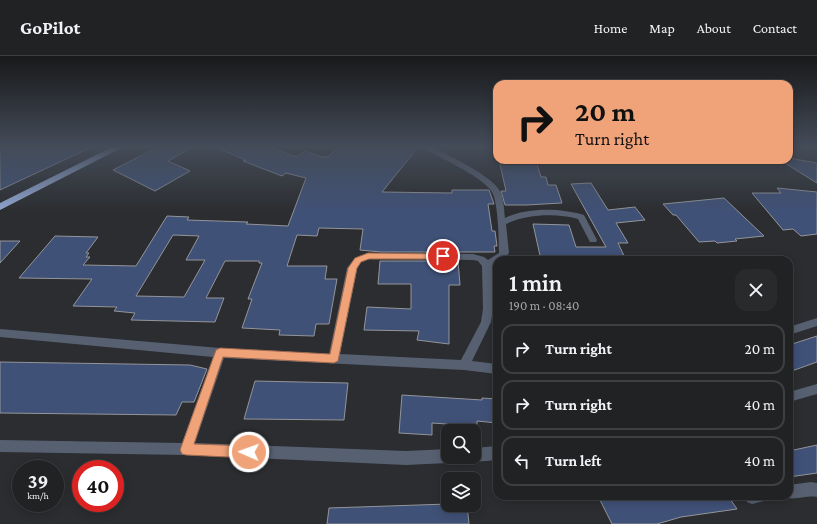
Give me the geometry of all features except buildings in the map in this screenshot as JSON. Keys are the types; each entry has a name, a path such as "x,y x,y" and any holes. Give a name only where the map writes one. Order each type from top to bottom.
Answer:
{"highway":[{"path":"0,207 78,168"}],"street":[{"path":"464,168 494,188 497,193 502,223 504,253 502,256"},
{"path":"502,223 510,218 520,215 573,214 581,217 593,240"},
{"path":"334,358 352,268 358,260 368,256 473,257 481,259 487,266 488,309 486,322 464,365"},
{"path":"487,266 493,262"},
{"path":"793,330 817,322"},
{"path":"0,333 220,353 464,365 493,369"},
{"path":"186,450 220,353"},
{"path":"793,396 817,389"},
{"path":"0,446 186,450 406,458 441,456"},
{"path":"481,454 493,453"},
{"path":"793,491 811,489 817,490"}],"route":[{"path":"249,452 186,450 220,353 334,358 352,268 358,260 368,256 443,256"}]}
